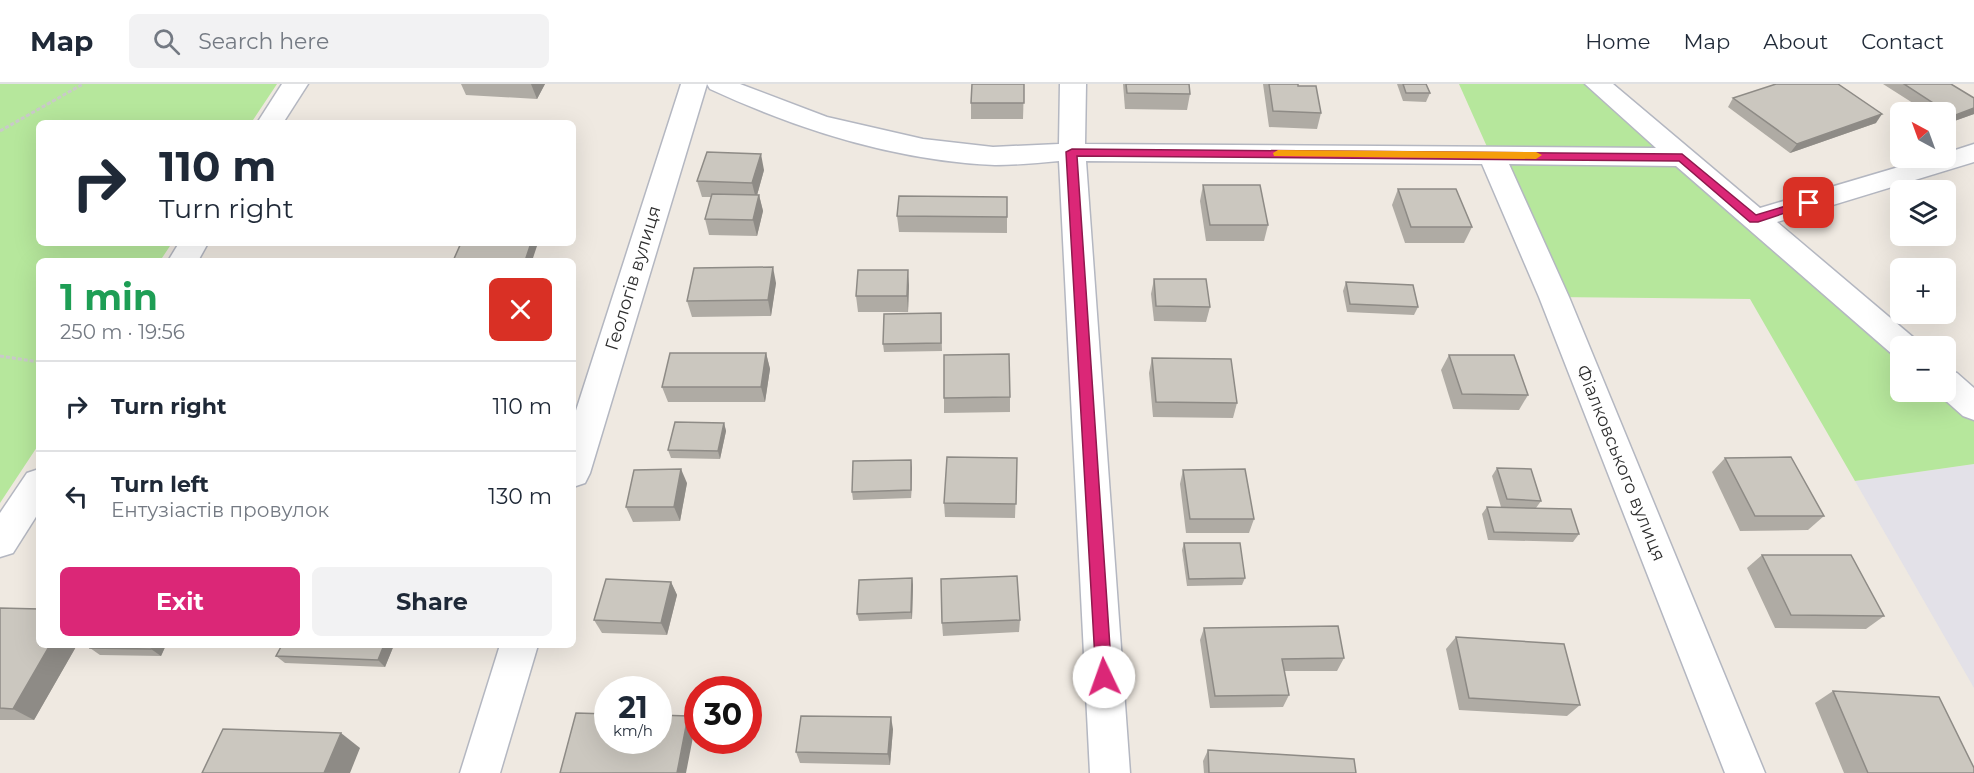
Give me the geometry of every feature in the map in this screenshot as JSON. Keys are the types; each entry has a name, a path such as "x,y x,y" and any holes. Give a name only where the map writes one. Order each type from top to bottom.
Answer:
{"street":[{"path":"272,120 295,84"},
{"name":"Геологів вулиця","path":"576,463 694,84"},
{"path":"719,84 773,108 862,135 925,148 995,156 1072,152 1682,157"},
{"path":"1073,84 1072,152 1110,773"},
{"path":"1599,84 1891,336"},
{"path":"1754,219 1974,153"},
{"name":"Фіалковського вулиця","path":"1492,154 1559,308 1745,773"},
{"path":"1956,391 1974,407"},
{"path":"0,542 36,488"},
{"path":"480,773 518,648"}],"path":[{"path":"0,131 83,84"},
{"path":"0,356 36,362"}],"shaded area":[{"path":"1974,464 1974,688 1855,481"}],"green space":[{"path":"0,84 277,84 253,120 36,120 36,246 170,246 162,258 36,258 36,449 0,503"},
{"path":"1459,84 1598,84 1891,336 1890,402 1956,402 1956,391 1974,407 1974,464 1855,481 1750,299 1554,297"}],"building":[{"path":"972,84 1024,84 1024,103 971,103"},
{"path":"1126,84 1189,84 1190,94 1127,93"},
{"path":"1269,84 1316,86 1321,113 1273,111"},
{"path":"1403,84 1426,84 1430,93 1406,93"},
{"path":"1776,84 1838,84 1882,114 1797,144 1733,98"},
{"path":"1904,84 1951,84 1974,98 1974,108 1956,115 1956,102 1932,102"},
{"path":"707,152 761,154 752,183 697,181"},
{"path":"1203,185 1260,185 1268,225 1210,225"},
{"path":"1398,189 1456,189 1472,227 1411,227"},
{"path":"712,194 759,195 753,220 705,219"},
{"path":"899,196 1007,197 1007,217 897,216"},
{"path":"460,246 530,246 526,258 454,258"},
{"path":"773,267 768,300 687,301 694,268"},
{"path":"858,270 908,270 907,296 856,296"},
{"path":"1154,279 1206,279 1210,307 1156,306"},
{"path":"1346,282 1413,285 1418,307 1350,304"},
{"path":"941,313 941,343 883,344 884,314"},
{"path":"670,353 766,353 761,387 662,387"},
{"path":"1009,354 1010,397 944,398 944,355"},
{"path":"1449,355 1514,355 1528,395 1462,394"},
{"path":"1152,358 1231,359 1237,403 1156,402"},
{"path":"675,422 724,423 718,451 668,450"},
{"path":"947,457 1017,458 1016,504 944,503"},
{"path":"1791,457 1824,516 1755,516 1725,458"},
{"path":"911,460 911,490 852,492 853,461"},
{"path":"1497,468 1531,469 1541,501 1507,499"},
{"path":"681,469 674,507 626,507 634,470"},
{"path":"1245,469 1254,519 1190,519 1183,470"},
{"path":"1487,507 1571,509 1579,534 1494,532"},
{"path":"1184,543 1240,543 1245,578 1189,579"},
{"path":"1762,555 1851,555 1884,616 1791,615"},
{"path":"1017,576 1020,620 942,623 941,579"},
{"path":"912,578 911,612 857,614 859,580"},
{"path":"606,579 671,582 661,623 594,620"},
{"path":"0,608 36,609 36,648 48,648 13,709 0,708"},
{"path":"1338,626 1344,658 1282,659 1289,695 1215,696 1204,628"},
{"path":"1456,637 1564,644 1580,705 1469,698"},
{"path":"90,648 152,648 151,649"},
{"path":"280,648 383,648 378,660 276,656"},
{"path":"1833,691 1939,697 1974,768 1974,773 1868,773"},
{"path":"576,713 594,714 594,754 672,754 672,715 684,716 684,737 677,773 560,773"},
{"path":"801,716 891,717 888,754 796,752"},
{"path":"223,729 341,733 324,773 202,773"},
{"path":"1208,750 1354,759 1356,773 1209,773"}],"slow traffic":[{"path":"1278,153 1536,155"}],"route":[{"path":"1104,677 1072,152 1682,157 1754,219 1809,203"}]}
